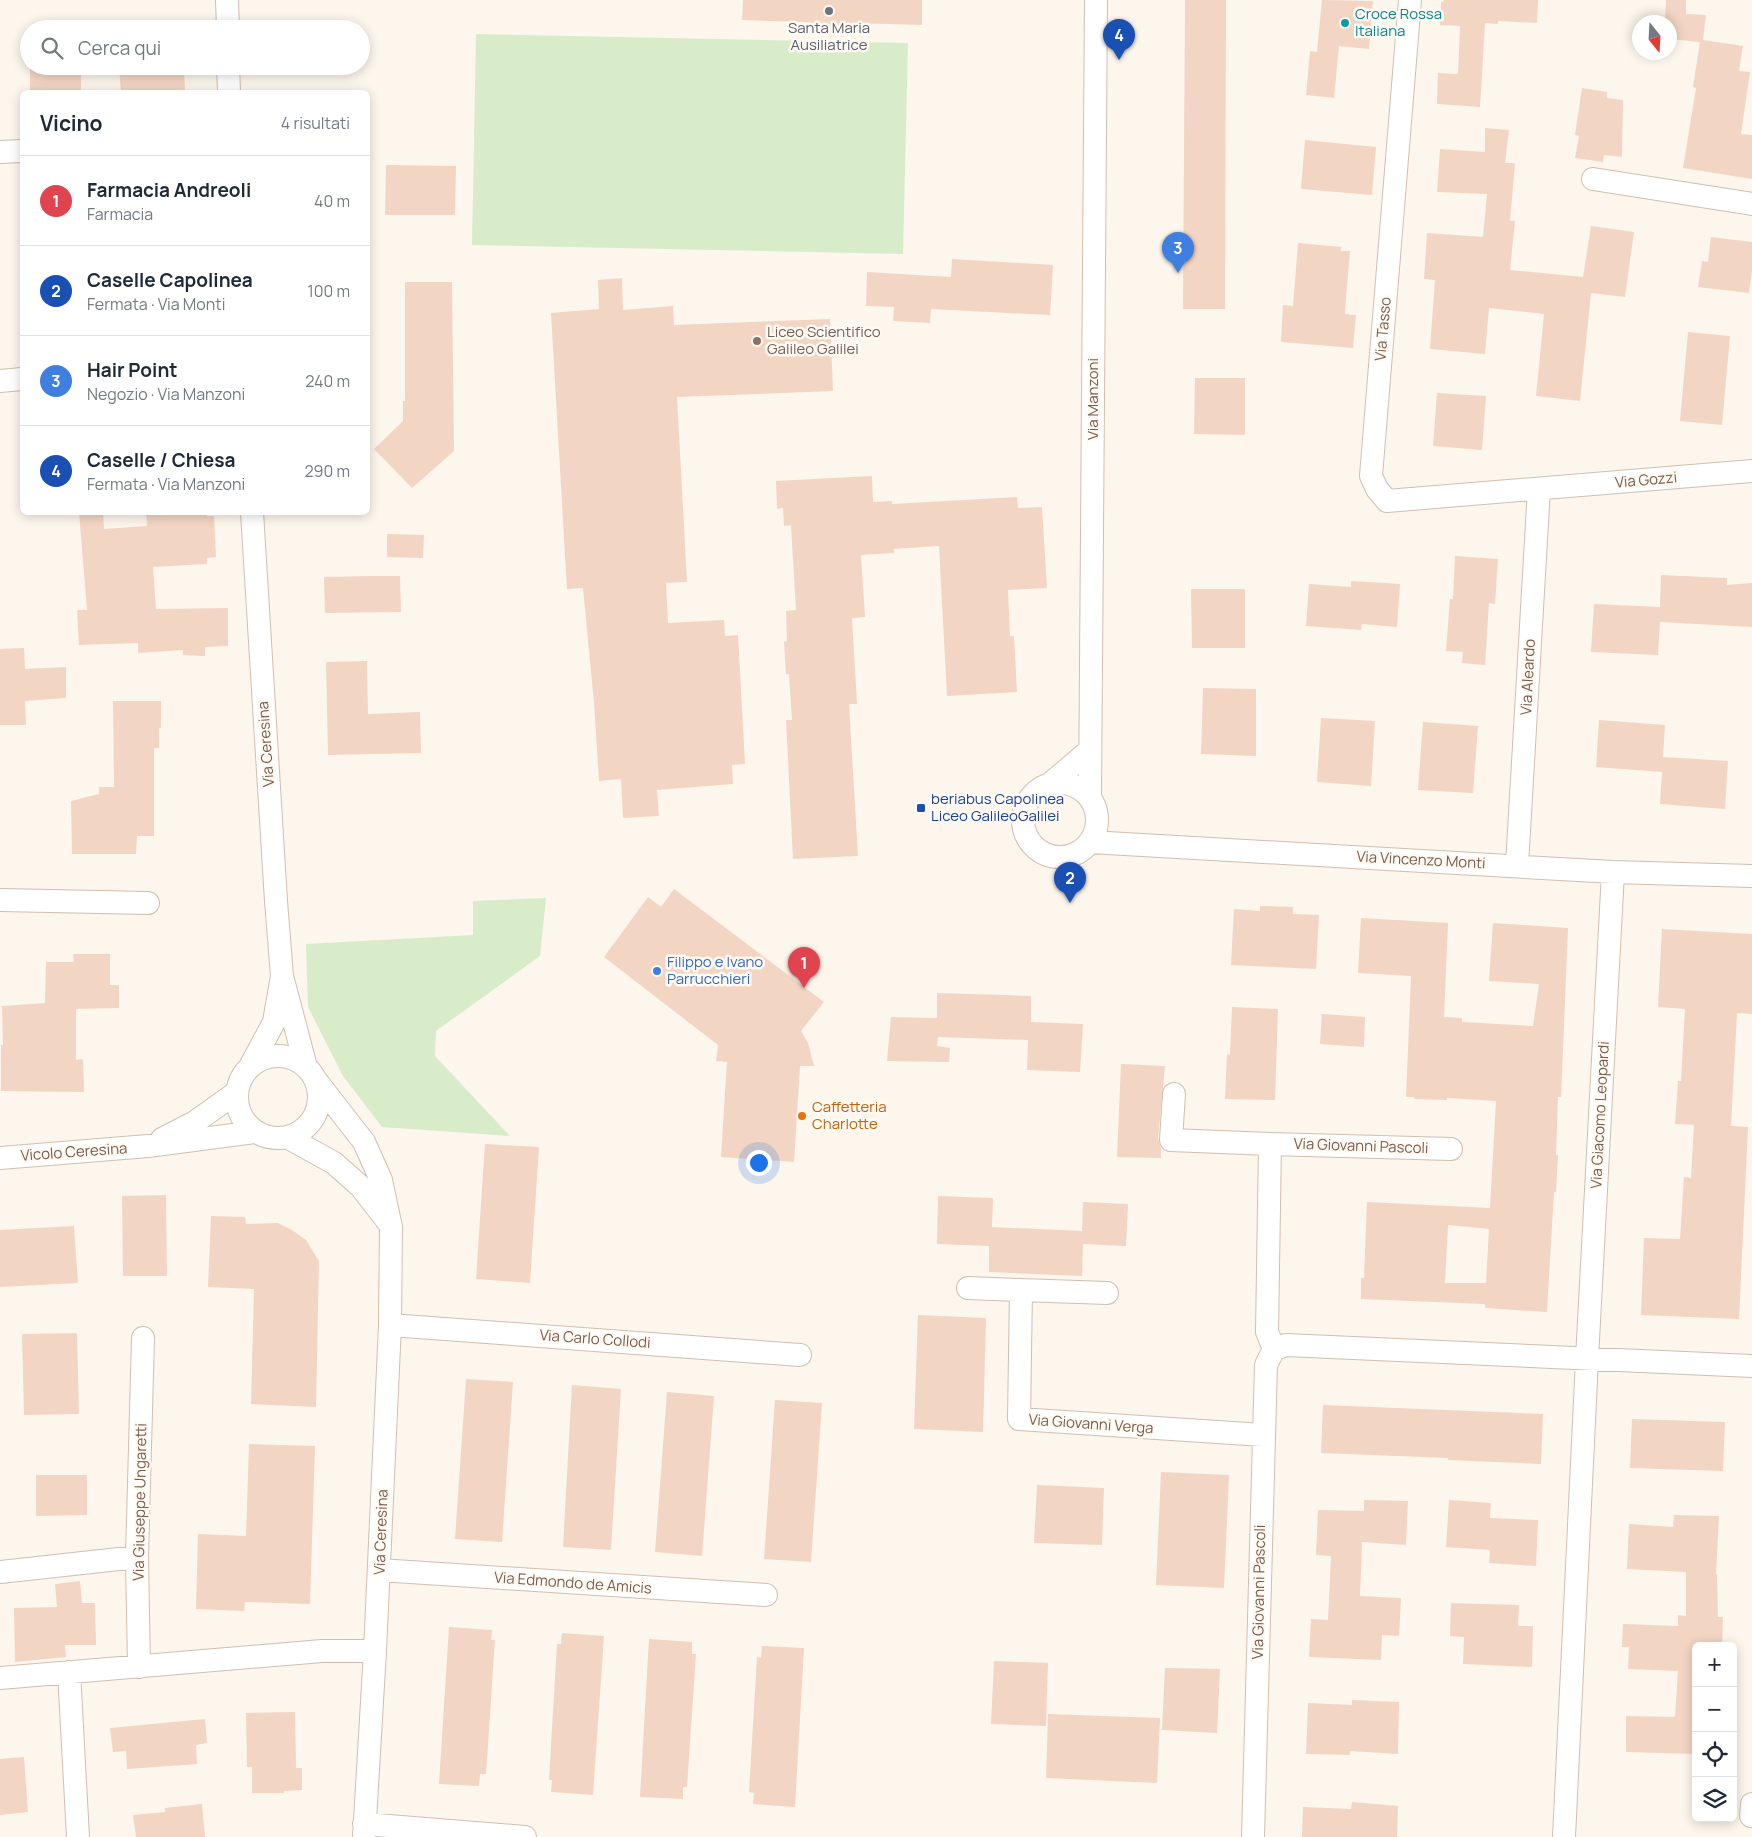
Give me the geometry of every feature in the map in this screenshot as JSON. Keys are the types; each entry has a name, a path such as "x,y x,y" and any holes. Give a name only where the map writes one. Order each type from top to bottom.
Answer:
{"street":[{"path":"227,0 228,20"},
{"name":"Via Manzoni","path":"1090,798 1096,0"},
{"name":"Via Tasso","path":"1410,0 1371,476 1377,489 1387,502 1539,489"},
{"path":"228,75 229,90"},
{"path":"0,152 20,151"},
{"path":"1593,178 1752,204"},
{"path":"0,381 20,379"},
{"name":"Via Gozzi","path":"1539,489 1752,471"},
{"name":"Via Aleardo","path":"1517,865 1539,489"},
{"name":"Via Ceresina","path":"252,515 258,630 282,976 311,1073 319,1092 316,1112 309,1124 287,1137"},
{"path":"1050,784 1072,785 1082,790 1090,798 1095,808 1097,820 1095,832 1090,842 1081,851 1070,856 1046,855 1035,849 1023,828 1023,816 1026,804 1033,794 1050,784 1090,750"},
{"name":"Via Vincenzo Monti","path":"1090,842 1613,872 1752,876"},
{"name":"Via Giacomo Leopardi","path":"1587,1359 1613,872"},
{"path":"0,900 148,903"},
{"name":"Via Ceresina","path":"236,1092 242,1076 251,1065 274,1022 282,976"},
{"name":"Via Ceresina","path":"251,1065 264,1058 279,1056 293,1058 311,1073 364,1142 381,1180 391,1227 390,1324 376,1650 364,1830"},
{"path":"236,1092 238,1107 243,1120 256,1132 276,1138 287,1137 334,1162 361,1187 391,1227"},
{"name":"Vicolo Ceresina","path":"148,1146 195,1122 236,1092"},
{"name":"Via Giovanni Pascoli","path":"1174,1094 1172,1140 1451,1149"},
{"name":"Vicolo Ceresina","path":"0,1158 148,1146 256,1132"},
{"path":"1270,1144 1266,1332 1274,1349 1286,1345 1752,1366"},
{"path":"968,1288 1107,1292"},
{"name":"Via Giovanni Verga","path":"1021,1290 1019,1419 1263,1435"},
{"name":"Via Carlo Collodi","path":"390,1324 800,1355"},
{"name":"Via Giuseppe Ungaretti","path":"140,1667 137,1557 144,1338"},
{"name":"Via Giovanni Pascoli","path":"1253,1837 1266,1365 1274,1349"},
{"path":"1564,1837 1587,1359"},
{"path":"0,1572 137,1557"},
{"name":"Via Edmondo de Amicis","path":"379,1570 766,1595"},
{"path":"0,1678 322,1652 376,1650"},
{"path":"68,1672 78,1837"},
{"path":"1752,1804 1752,1816"},
{"path":"364,1830 525,1837"}],"green space":[{"path":"476,34 908,43 903,254 472,245"},
{"path":"546,898 540,956 436,1031 435,1056 510,1136 382,1127 343,1076 308,1007 306,944 473,935 473,901"}],"building":[{"path":"743,0 922,0 922,25 852,23 852,27 806,26 806,22 742,20"},
{"path":"1185,0 1226,0 1225,309 1183,309"},
{"name":"Croce Rossa Italiana","path":"1322,0 1373,1 1369,49 1339,46 1334,98 1306,95 1310,51 1317,52"},
{"path":"1444,0 1538,0 1537,23 1498,21 1498,24 1485,23 1480,107 1437,104 1438,73 1458,74 1460,26 1440,25 1441,2"},
{"path":"1666,0 1686,0 1686,14 1706,15 1703,40 1743,46 1739,71 1750,72 1741,134 1752,135 1752,179 1683,168 1696,88 1693,87 1700,42 1677,40 1677,15 1665,15"},
{"path":"30,75 81,75 81,90 30,90"},
{"path":"120,75 184,75 185,90 121,90"},
{"path":"1582,88 1607,92 1607,98 1623,100 1622,157 1604,155 1603,162 1575,158 1579,136 1575,135"},
{"path":"1485,128 1509,130 1505,163 1515,163 1510,221 1515,221 1510,270 1583,277 1591,226 1634,232 1625,297 1591,293 1580,401 1536,396 1544,314 1489,308 1485,354 1430,349 1435,280 1424,279 1427,233 1483,237 1487,194 1437,192 1440,149 1485,152"},
{"path":"1305,140 1376,147 1372,195 1301,189"},
{"path":"386,165 456,166 455,215 385,215"},
{"path":"1711,237 1752,242 1752,270 1749,293 1698,287 1702,261 1708,262"},
{"path":"1298,243 1341,247 1341,251 1350,251 1345,314 1356,315 1353,348 1281,342 1283,305 1293,306"},
{"path":"952,259 1053,265 1050,315 931,309 930,323 893,321 894,307 866,306 867,272 951,277"},
{"path":"622,278 623,310 673,306 674,325 830,319 833,391 677,397 687,582 666,583 668,623 724,620 725,636 738,635 745,764 732,765 733,784 657,790 659,816 623,818 621,779 599,781 583,588 567,589 551,313 599,309 598,280"},
{"path":"405,282 452,282 454,451 412,488 374,449 403,421 403,401 405,401"},
{"path":"1688,332 1730,336 1722,425 1680,421"},
{"path":"1195,378 1245,378 1245,435 1194,434"},
{"path":"1437,393 1486,396 1482,450 1433,446"},
{"path":"872,476 873,502 892,501 892,504 1017,497 1018,508 1042,507 1047,588 1008,590 1010,636 1014,636 1017,692 947,696 939,546 894,549 894,553 861,555 865,617 852,618 857,704 849,704 858,856 793,859 786,720 792,720 789,674 786,674 784,642 787,641 786,611 796,610 791,525 784,526 783,508 777,509 776,481"},
{"path":"79,515 103,515 104,529 147,526 146,515 214,516 216,557 207,558 207,564 153,567 156,609 228,608 228,646 205,647 205,656 183,655 183,650 138,653 138,643 79,645 77,610 87,610"},
{"path":"387,534 424,535 423,558 387,557"},
{"path":"1455,556 1498,559 1495,604 1489,603 1485,665 1462,663 1463,652 1446,651 1450,599 1453,599"},
{"path":"1661,575 1727,578 1727,585 1752,583 1752,627 1660,622 1658,655 1591,652 1594,604 1660,607"},
{"path":"400,576 401,612 325,613 324,577"},
{"path":"1351,581 1400,584 1397,627 1362,624 1361,630 1306,626 1309,584 1351,587"},
{"path":"1191,589 1245,589 1245,648 1192,648"},
{"path":"24,648 25,669 66,667 66,698 25,701 26,725 0,725 0,649"},
{"path":"367,661 368,714 420,712 421,753 328,755 326,662"},
{"path":"1203,688 1256,689 1256,756 1201,754"},
{"path":"113,701 161,701 159,748 154,748 154,836 137,836 136,854 72,854 71,801 99,794 99,787 114,787"},
{"path":"1321,718 1375,721 1371,786 1317,782"},
{"path":"1599,720 1665,725 1662,772 1596,767"},
{"path":"1423,722 1478,726 1473,793 1418,790"},
{"path":"1663,757 1728,761 1725,809 1660,804"},
{"path":"674,889 824,1002 801,1031 808,1043 814,1066 800,1066 794,1162 721,1157 727,1062 716,1061 718,1045 604,957 648,897 661,907"},
{"path":"1260,906 1293,907 1293,914 1319,915 1316,969 1231,965 1234,909 1260,911"},
{"path":"1361,918 1448,923 1444,1017 1462,1018 1462,1022 1533,1026 1539,984 1489,981 1493,923 1568,928 1561,1097 1558,1097 1556,1192 1554,1192 1547,1312 1485,1308 1485,1304 1361,1299 1361,1278 1364,1278 1367,1202 1490,1208 1496,1101 1447,1098 1447,1100 1414,1099 1414,1097 1406,1097 1411,976 1358,973","holes":["1448,1225 1489,1229 1486,1283 1445,1283"]},
{"path":"1662,929 1752,934 1752,1014 1737,1013 1731,1126 1748,1127 1739,1319 1641,1315 1644,1238 1680,1239 1684,1177 1691,1178 1694,1125 1675,1124 1678,1081 1681,1081 1685,1009 1658,1007"},
{"path":"73,954 110,954 110,985 119,985 119,1008 76,1009 76,1060 83,1059 84,1092 1,1091 2,1006 45,1003 46,962 74,962"},
{"path":"937,993 1031,996 1031,1022 1083,1024 1080,1072 1027,1070 1028,1040 938,1037 937,1046 950,1048 949,1062 887,1061 891,1017 937,1018"},
{"path":"1232,1007 1278,1009 1275,1100 1225,1099 1227,1054 1230,1055"},
{"path":"1322,1014 1365,1017 1364,1047 1320,1044"},
{"path":"1121,1064 1165,1066 1158,1139 1161,1148 1161,1158 1117,1157"},
{"path":"485,1144 539,1147 530,1283 476,1279"},
{"path":"166,1195 167,1276 123,1276 122,1196"},
{"path":"938,1196 993,1198 992,1227 1082,1231 1083,1202 1128,1204 1126,1246 1083,1244 1082,1276 989,1272 989,1246 937,1244"},
{"path":"211,1216 245,1217 246,1224 278,1223 306,1240 319,1261 316,1407 251,1404 254,1289 208,1287"},
{"path":"74,1226 78,1283 0,1287 0,1230"},
{"path":"918,1315 986,1318 983,1432 914,1429"},
{"path":"77,1333 79,1414 24,1415 22,1334"},
{"path":"466,1379 513,1382 502,1542 455,1539"},
{"path":"572,1385 621,1389 611,1550 563,1547"},
{"path":"667,1392 714,1396 702,1556 655,1552"},
{"path":"775,1400 822,1403 811,1562 764,1559"},
{"path":"1323,1405 1543,1414 1541,1464 1321,1453"},
{"path":"1632,1419 1725,1422 1723,1471 1630,1468"},
{"path":"249,1444 315,1446 310,1604 245,1602 244,1611 196,1609 198,1534 246,1536"},
{"path":"1161,1472 1229,1475 1224,1588 1156,1585"},
{"path":"36,1475 87,1475 87,1515 36,1516"},
{"path":"1037,1485 1104,1488 1102,1545 1034,1543"},
{"path":"1364,1500 1408,1501 1406,1545 1362,1542 1360,1596 1401,1598 1399,1636 1382,1635 1381,1660 1309,1657 1311,1619 1328,1620 1331,1556 1316,1555 1318,1510 1364,1511"},
{"path":"1449,1500 1491,1503 1490,1518 1538,1520 1536,1566 1489,1563 1490,1550 1446,1547"},
{"path":"1674,1515 1719,1516 1716,1574 1718,1617 1723,1617 1722,1642 1692,1642 1692,1754 1626,1752 1626,1716 1675,1717 1678,1671 1628,1669 1629,1647 1622,1647 1623,1624 1678,1626 1678,1615 1686,1616 1686,1572 1627,1569 1629,1524 1673,1527"},
{"path":"80,1581 82,1603 95,1603 96,1645 65,1645 66,1657 15,1662 14,1608 57,1607 55,1584"},
{"path":"1451,1603 1519,1605 1518,1626 1533,1626 1532,1667 1463,1664 1464,1637 1450,1636"},
{"path":"449,1627 492,1630 491,1640 495,1640 486,1774 480,1774 479,1786 439,1784"},
{"path":"562,1633 604,1636 593,1795 551,1792 552,1780 549,1780 557,1644 561,1644"},
{"path":"649,1639 692,1642 692,1654 696,1654 687,1787 683,1787 683,1799 640,1797"},
{"path":"762,1646 804,1648 795,1807 753,1804 754,1793 749,1792 757,1657 761,1658"},
{"path":"994,1661 1048,1663 1046,1726 991,1724"},
{"path":"1165,1668 1220,1669 1217,1733 1162,1730"},
{"path":"1352,1700 1399,1702 1398,1754 1350,1751 1350,1755 1306,1754 1308,1703 1352,1705"},
{"path":"295,1712 296,1768 302,1768 302,1790 284,1791 284,1793 252,1793 252,1767 247,1767 246,1713"},
{"path":"1048,1714 1160,1718 1157,1783 1046,1778"},
{"path":"205,1719 207,1743 196,1745 197,1764 127,1769 126,1751 113,1752 110,1728"},
{"path":"24,1757 28,1812 0,1815 0,1759"},
{"path":"1352,1802 1398,1806 1397,1837 1302,1837 1303,1807 1351,1809"},
{"path":"202,1804 205,1837 136,1837 133,1815 165,1812 165,1808"}],"place":[{"name":"Santa Maria Ausiliatrice","path":"829,11"},
{"name":"Croce Rossa Italiana","path":"1345,23"},
{"name":"Caselle / Chiesa","path":"1119,60"},
{"name":"Hair Point","path":"1178,273"},
{"name":"Liceo Scientifico Galileo Galilei","path":"757,341"},
{"name":"beriabus Capolinea Liceo GalileoGalilei","path":"921,808"},
{"name":"Caselle Capolinea","path":"1070,903"},
{"name":"Filippo e Ivano Parrucchieri","path":"657,971"},
{"name":"Farmacia Andreoli","path":"804,988"},
{"name":"Caffetteria Charlotte","path":"802,1116"}]}
